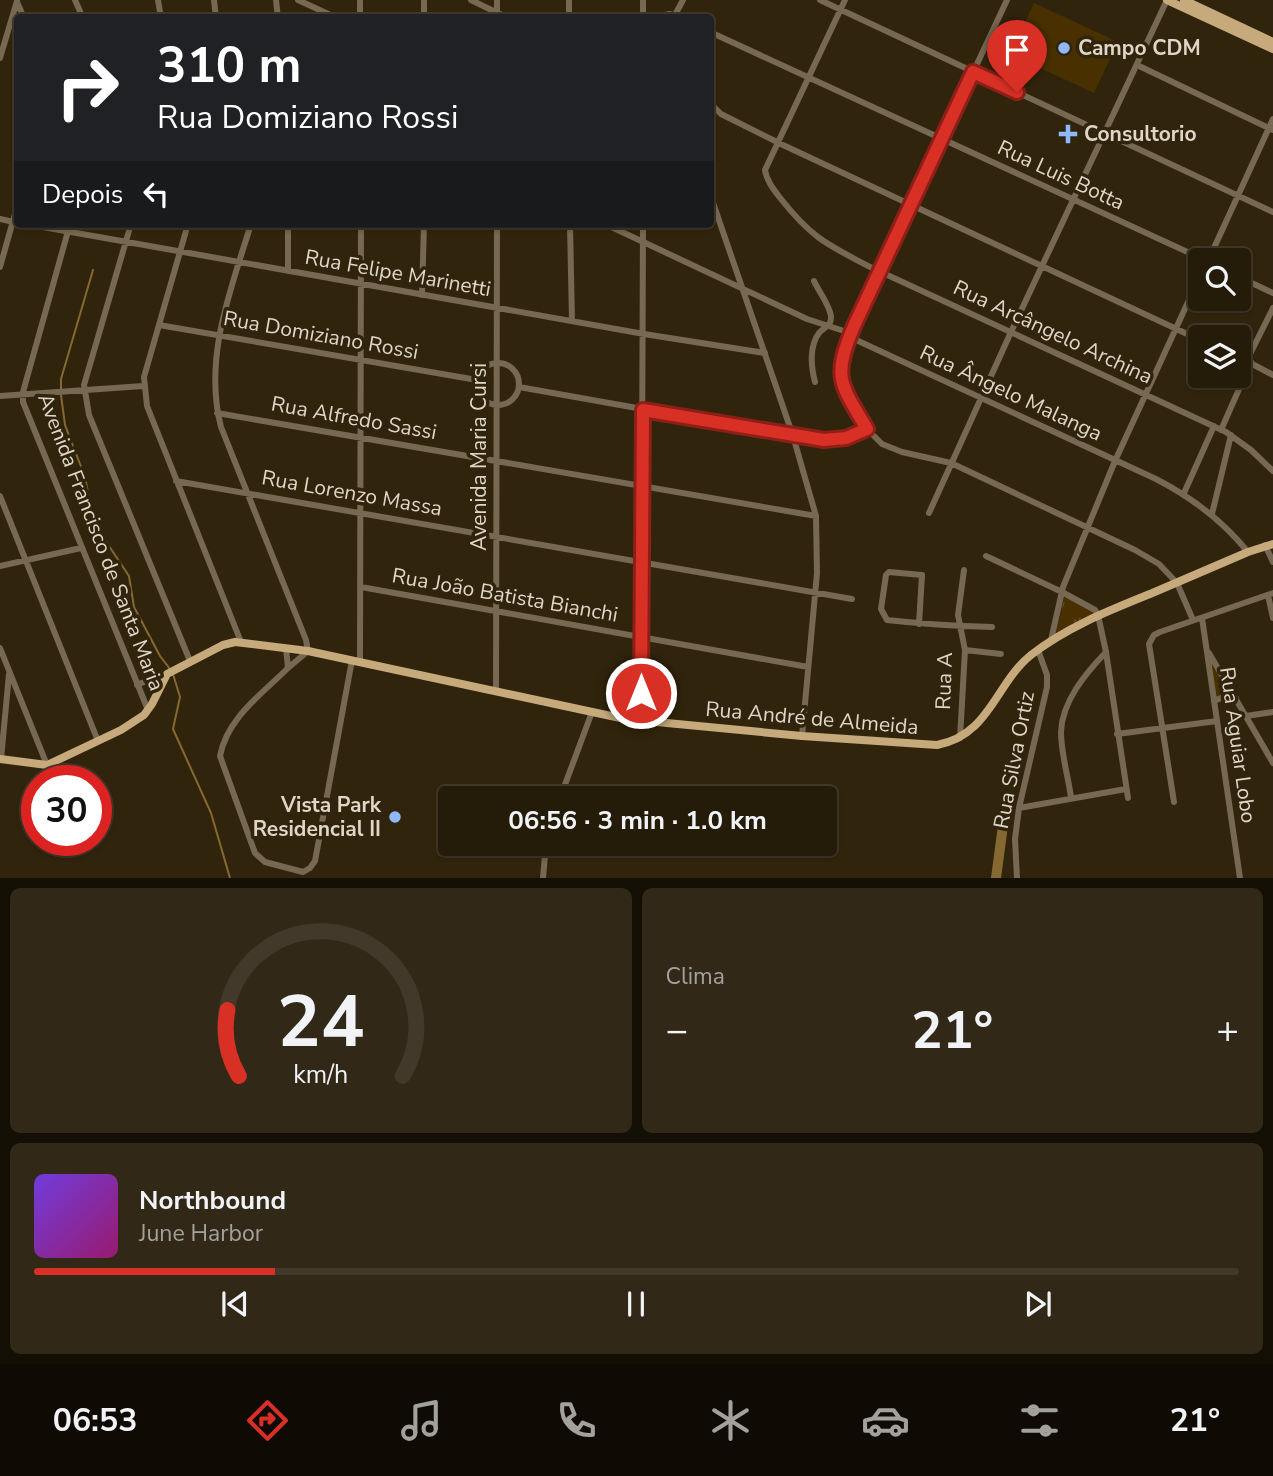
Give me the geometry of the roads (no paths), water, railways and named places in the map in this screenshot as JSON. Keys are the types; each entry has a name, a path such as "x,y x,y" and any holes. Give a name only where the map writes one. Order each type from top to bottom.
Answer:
{"main road":[{"path":"1167,0 1273,49"},
{"path":"1184,0 1273,42"},
{"path":"960,738 987,713 1022,663 1051,640 1098,615 1269,545"},
{"name":"Rua André de Almeida","path":"166,675 229,643 241,642 308,651 641,721 937,745 960,738"},
{"path":"0,759 47,765 98,741 137,721 148,710 166,675"}],"street":[{"path":"0,58 16,0"},
{"path":"298,0 328,14"},
{"path":"471,0 495,14"},
{"path":"820,0 1273,212"},
{"path":"779,142 845,0"},
{"path":"996,0 1006,2 850,335 841,358 840,376 847,395 867,429 889,448 951,463 1090,527 1150,558 1177,583 1193,621"},
{"path":"929,513 1167,0"},
{"name":"Rua Luis Botta","path":"714,34 1188,252"},
{"path":"1137,65 1271,129"},
{"path":"714,107 720,114 1188,334"},
{"path":"1213,248 1271,129 1273,119"},
{"name":"Rua Arcângelo Archina","path":"779,142 765,170 766,176 811,234 880,271 1214,426 1251,450 1273,471"},
{"path":"714,205 793,436 816,516 816,592 802,736"},
{"path":"0,267 14,225"},
{"name":"Rua Felipe Marinetti","path":"69,228 288,271 765,353"},
{"name":"Avenida Francisco de Santa Maria","path":"69,228 23,395 32,425 148,710"},
{"path":"130,228 84,391 89,415 190,662"},
{"path":"187,228 143,386 147,406 241,642"},
{"path":"250,228 214,364 217,413 308,651 233,722 222,742 219,756 255,853 265,862 303,872 315,861 356,661 361,587 361,228"},
{"path":"288,228 288,271"},
{"path":"422,295 424,228"},
{"name":"Avenida Maria Cursi","path":"496,691 497,228"},
{"path":"570,228 572,321"},
{"name":"Rua Ângelo Malanga","path":"613,228 807,319 844,331 1184,493 1212,514 1248,552"},
{"path":"641,721 643,228"},
{"path":"814,281 830,314 828,326 819,334 813,351 812,366 816,382"},
{"path":"1251,283 1273,293"},
{"path":"1051,640 1062,592 1115,461 1188,301"},
{"path":"1251,357 1273,308"},
{"name":"Rua Domiziano Rossi","path":"159,325 477,380"},
{"path":"1251,362 1273,375"},
{"path":"497,363 511,368 519,380 519,387 509,402 498,406 481,398 477,380 484,368 497,363"},
{"path":"0,396 143,386"},
{"path":"519,387 793,436 836,440 867,429"},
{"path":"1221,430 1238,388"},
{"name":"Rua Alfredo Sassi","path":"217,413 816,516"},
{"path":"1184,493 1214,426"},
{"path":"1212,514 1231,435"},
{"name":"Rua Lorenzo Massa","path":"176,481 852,600"},
{"path":"0,496 98,741"},
{"path":"1269,545 1273,562"},
{"path":"0,566 81,548"},
{"path":"986,556 1062,592 1095,610 1098,615 1107,652 1128,798"},
{"name":"Rua A","path":"960,738 965,650 959,626 964,570"},
{"path":"919,624 923,579 920,573 887,573 881,609 887,620 919,624 992,627"},
{"name":"Rua João Batista Bianchi","path":"361,587 808,667"},
{"path":"1174,802 1149,643 1151,639 1160,632 1270,594 1273,618"},
{"name":"Rua Aguiar Lobo","path":"1202,618 1240,877"},
{"path":"0,648 47,765"},
{"path":"286,648 288,668"},
{"path":"1206,649 1273,763"},
{"path":"965,650 1001,654"},
{"name":"Rua Silva Ortiz","path":"1017,877 1015,839 1019,808 1047,687 1047,675 1038,650"},
{"path":"1071,797 1062,744 1063,718 1079,684 1107,652"},
{"path":"0,759 9,672"},
{"path":"137,685 166,675"},
{"path":"6,698 12,694 19,695"},
{"path":"1214,701 1226,696 1236,698"},
{"path":"564,786 592,712"},
{"path":"1246,716 1273,712"},
{"path":"1117,734 1217,721"},
{"path":"1019,808 1126,789"},
{"path":"544,877 545,856"}],"waterway":[{"path":"61,390 61,379 93,270"},
{"path":"61,395 65,425 85,477 92,515 129,576 134,607 160,656 170,669"},
{"path":"173,674 180,697 173,729 211,813 230,878"},
{"path":"996,878 1004,818"}],"place":[{"name":"Campo CDM","path":"1064,48"},
{"name":"Consultorio","path":"1068,134"},
{"name":"Vista Park Residencial II","path":"395,817"}]}
